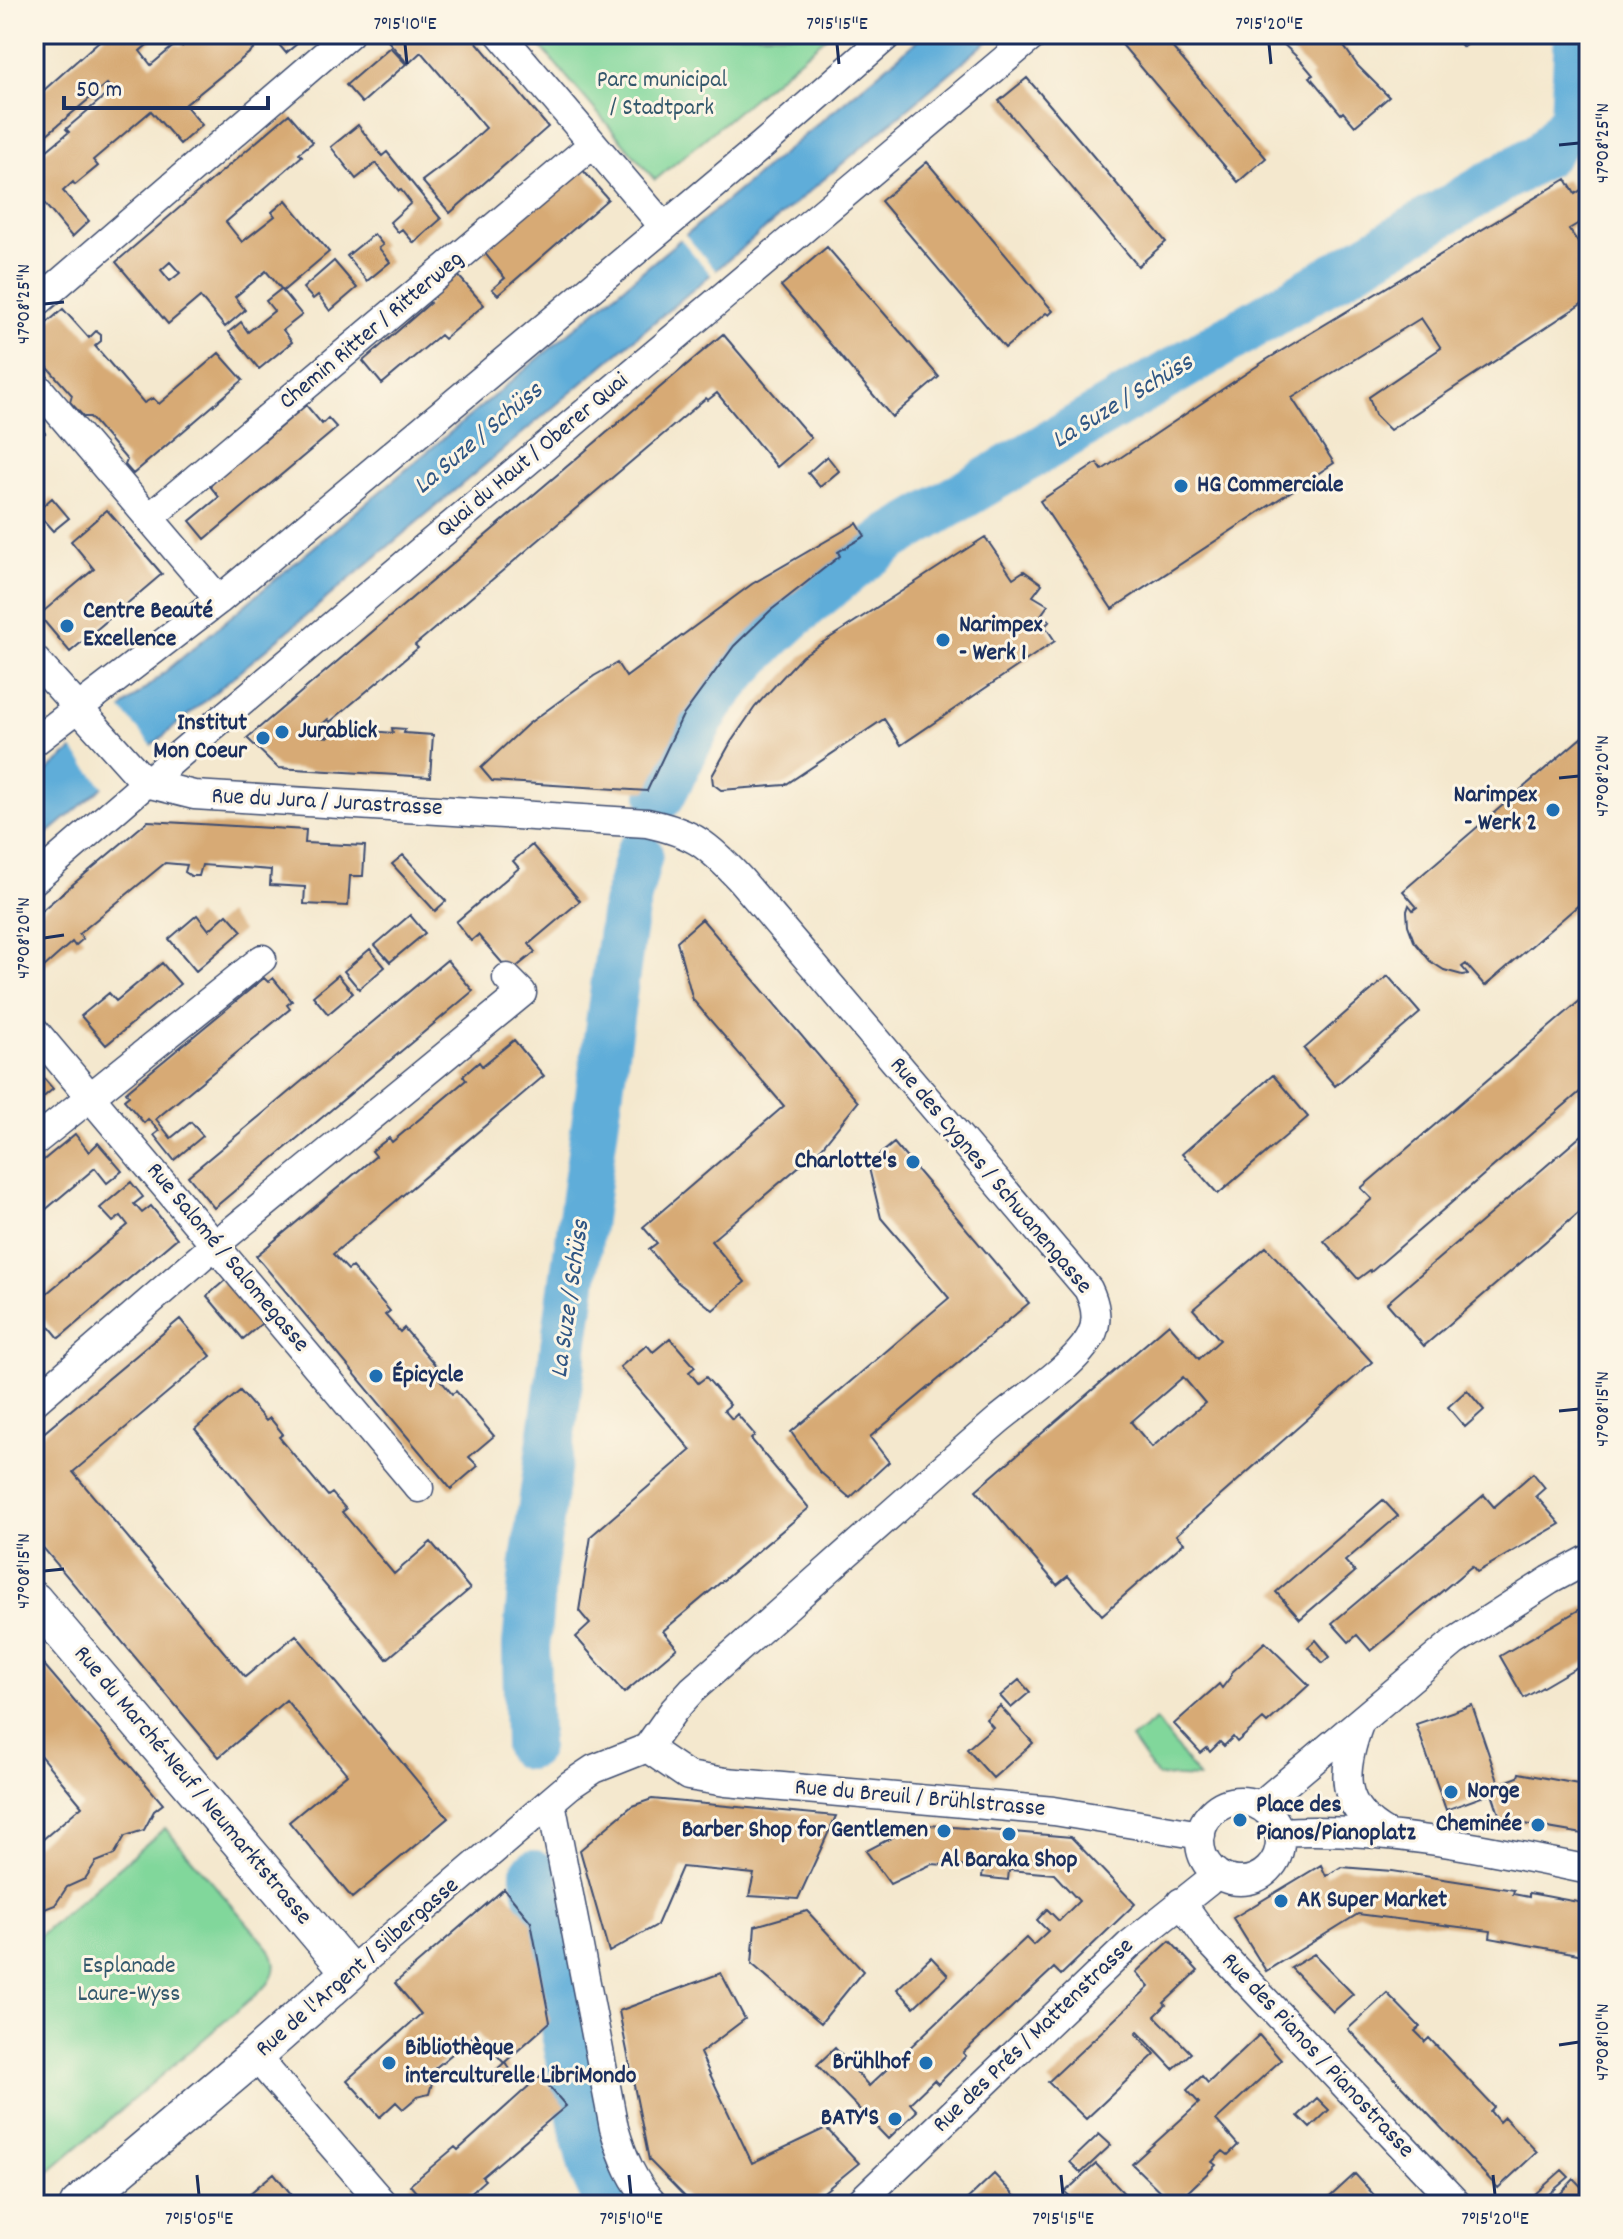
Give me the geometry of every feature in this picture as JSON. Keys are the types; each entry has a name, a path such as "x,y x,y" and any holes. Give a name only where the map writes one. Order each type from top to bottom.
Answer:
{"main road":[{"name":"Rue du Marché-Neuf / Neumarktstrasse","path":"34,1600 350,1972"},
{"name":"Rue de l'Argent / Silbergasse","path":"78,2205 350,1972"}],"street":[{"path":"34,305 349,34"},
{"path":"500,34 664,227"},
{"path":"34,742 85,717 219,600 889,34"},
{"name":"Quai du Haut / Oberer Quai","path":"34,880 139,776 1035,34"},
{"name":"Chemin Ritter / Ritterweg","path":"149,518 593,144"},
{"path":"34,383 219,600"},
{"path":"34,659 139,776"},
{"name":"Rue du Jura / Jurastrasse","path":"139,776 205,796 647,823 676,829"},
{"name":"Rue des Cygnes / Schwanengasse","path":"647,1748 692,1690 997,1421 1074,1358 1091,1336 1095,1323 1093,1300 1079,1278 740,879 716,853 676,829"},
{"path":"34,1142 262,959"},
{"path":"34,1402 216,1244 522,993 507,978"},
{"name":"Rue Salomé / Salomegasse","path":"34,1030 419,1488"},
{"path":"1259,1806 1454,1642 1550,1580 1589,1559"},
{"path":"1359,1724 1347,1756 1353,1805 1367,1822 1388,1834"},
{"name":"Rue de l'Argent / Silbergasse","path":"350,1972 594,1769 647,1748"},
{"name":"Rue du Breuil / Brühlstrasse","path":"647,1748 688,1776 713,1780 1054,1811 1201,1835"},
{"path":"551,1802 614,2128 623,2160 635,2183 654,2205"},
{"path":"1238,1802 1259,1806 1268,1813 1280,1832 1278,1856 1262,1875 1238,1881 1215,1872 1203,1856 1201,1835 1210,1816 1227,1804 1238,1802"},
{"path":"1280,1832 1340,1830 1388,1834 1589,1870"},
{"name":"Rue des Prés / Mattenstrasse","path":"857,2205 1129,1945 1208,1882 1215,1872"},
{"name":"Rue des Pianos / Pianostrasse","path":"1181,1902 1209,1941 1458,2205"},
{"path":"255,2056 384,2205"}],"green space":[{"name":"Parc municipal / Stadtpark","path":"530,34 830,34 655,180"},
{"path":"1156,1720 1199,1778 1157,1776 1131,1739"},
{"name":"Esplanade Laure-Wyss","path":"165,1828 268,1947 274,1961 273,1976 267,1985 34,2184 34,1940"}],"water":[{"path":"925,34 996,34 34,845 34,782"}],"pier":[{"path":"683,232 718,273 713,277 678,236"},
{"path":"119,706 124,706 121,709 152,746 156,743 157,747 106,790 72,749 68,750"}],"building":[{"path":"34,34 52,34 34,49"},
{"path":"107,34 160,34 140,51 151,65 176,44 182,46 182,40 188,34 241,34 254,49 185,105 202,125 180,144 151,111 93,160 98,166 63,191 89,221 72,237 34,191 34,161 112,90 107,84 34,145 34,99"},
{"path":"270,34 300,34 304,38 286,53"},
{"path":"382,34 470,34 548,127 450,213 422,181 486,128 421,52 408,64"},
{"path":"1113,34 1161,34 1266,158 1238,182"},
{"path":"1273,34 1335,34 1358,66 1389,97 1355,126 1310,77 1313,75 1302,62"},
{"path":"1452,34 1479,34 1463,47"},
{"path":"390,47 406,64 362,103 346,85"},
{"path":"1027,78 1166,242 1138,266 999,101"},
{"path":"289,114 313,142 299,153 302,156 226,222 242,242 275,216 272,212 286,200 329,252 283,291 266,271 235,297 245,310 225,327 200,297 168,324 116,262","holes":["170,262 180,273 170,281 161,270"]},
{"path":"358,125 382,156 387,152 441,219 414,243 402,229 398,232 390,222 411,203 401,190 376,163 356,179 331,147"},
{"path":"927,162 1053,311 1049,315 1046,313 1005,348 881,201"},
{"path":"581,168 608,199 498,295 492,289 505,278 483,251"},
{"path":"1566,179 1575,194 1584,188 1589,196 1589,217 1569,229 1589,259 1589,299 1390,430 1375,415 1369,397 1441,348 1421,318 1292,398 1334,463 1112,609 1040,501 1097,463 1102,470 1266,360"},
{"path":"374,234 383,245 379,248 390,262 367,281 347,256"},
{"path":"827,247 939,377 892,417 781,286"},
{"path":"334,261 357,288 330,311 318,295 313,299 303,288"},
{"path":"456,273 484,305 444,339 440,335 382,384 363,361 430,303 427,298"},
{"path":"281,289 302,315 283,330 292,342 259,369 229,332 241,322 248,332 274,311 266,301"},
{"path":"63,309 89,338 96,331 101,335 101,341 95,346 144,403 153,398 159,404 219,353 243,380 133,474 125,465 127,460 90,417 84,417 70,402 72,395 34,352 34,334"},
{"path":"723,334 811,438 777,467 717,393 708,400 706,398 415,645 418,648 330,722 328,719 317,729 312,728 311,735 328,737 328,729 335,731 335,725 393,733 392,728 405,729 404,733 433,735 430,777 278,768 247,738"},
{"path":"306,405 322,424 328,418 337,428 205,539 190,521 219,497 210,486 261,437 264,441"},
{"path":"34,420 45,433 34,442"},
{"path":"827,456 839,471 820,487 808,473"},
{"path":"52,498 69,518 53,531 36,512"},
{"path":"107,510 162,574 70,652 39,615 94,569 71,541"},
{"path":"857,523 865,536 838,552 840,556 770,611 734,646 682,717 647,791 492,781 481,768 528,724 594,676 617,663 626,677 752,584"},
{"name":"Narimpex - Werk 1","path":"985,537 1013,578 1024,571 1042,584 1033,596 1048,605 1041,615 1050,621 1045,626 1055,641 901,745 884,719 785,785 721,790 713,784 712,776 755,707 802,656"},
{"name":"Narimpex - Werk 2","path":"1589,731 1589,896 1485,986 1466,964 1462,967 1468,974 1462,975 1444,970 1430,961 1414,941 1407,911 1409,905 1413,910 1417,907 1403,891"},
{"path":"148,821 306,830 305,843 365,846 363,876 350,876 348,906 304,904 305,887 270,885 271,870 202,865 199,876 191,876 185,872 187,865 165,863 79,934 83,939 75,946 72,942 34,976 34,917"},
{"path":"532,845 580,901 529,944 535,952 510,972 478,935 471,941 456,922 519,868 513,861"},
{"path":"403,855 446,901 435,911 392,864"},
{"path":"227,914 242,931 196,971 169,939 197,915 209,930"},
{"path":"410,915 425,933 390,962 375,945"},
{"path":"702,919 858,1102 822,1147 711,1241 745,1282 713,1310 676,1281 649,1249 657,1243 643,1227 784,1106 693,1000 677,941"},
{"path":"370,949 385,967 359,989 344,971"},
{"path":"447,960 473,991 214,1208 188,1176"},
{"path":"162,963 180,984 106,1045 81,1016 109,993 116,1001"},
{"path":"338,975 353,993 328,1014 313,996"},
{"path":"1388,976 1420,1013 1335,1086 1304,1049"},
{"path":"264,978 268,982 273,978 292,1001 287,1005 290,1009 156,1119 171,1138 191,1122 203,1136 174,1160 154,1135 159,1131 148,1119 144,1123 124,1100 129,1096 126,1092"},
{"path":"1589,993 1589,1084 1371,1272 1358,1279 1324,1241 1372,1199 1361,1188"},
{"path":"514,1040 544,1076 333,1254 348,1270 352,1267 390,1311 385,1315 400,1332 404,1328 442,1373 438,1377 452,1394 456,1391 494,1436 469,1457 478,1466 451,1489 256,1256 376,1156 372,1151 389,1138 392,1142 466,1080 463,1076 479,1062 482,1066"},
{"path":"34,1067 53,1089 34,1105"},
{"path":"1273,1075 1308,1117 1218,1194 1182,1154"},
{"path":"1589,1129 1589,1204 1424,1346 1387,1303"},
{"path":"75,1134 89,1152 98,1143 122,1171 107,1183 95,1168 38,1216 34,1211 34,1168"},
{"path":"894,1143 1029,1303 870,1437 889,1462 850,1498 819,1471 791,1432 949,1298 881,1218 868,1164"},
{"path":"131,1182 143,1197 134,1204 142,1213 151,1206 177,1238 59,1338 41,1316 34,1322 34,1304 128,1225 121,1216 113,1222 100,1208"},
{"path":"1266,1247 1372,1362 1176,1535 1184,1543 1102,1615 1068,1576 1057,1585 976,1490 1169,1324 1199,1359 1220,1340 1193,1309","holes":["1183,1377 1205,1403 1152,1447 1131,1422"]},
{"path":"230,1276 267,1319 243,1339 207,1296"},
{"path":"180,1319 211,1356 73,1472 245,1677 296,1635 448,1818 352,1898 289,1822 347,1774 286,1700 219,1757 34,1537 34,1441"},
{"path":"670,1338 695,1367 689,1372 698,1383 706,1377 730,1405 724,1410 732,1419 737,1414 755,1435 751,1439 809,1508 663,1631 677,1648 624,1693 576,1637 590,1624 579,1611 591,1536 691,1450 620,1367 647,1345 653,1352"},
{"path":"1467,1390 1484,1410 1465,1427 1448,1407"},
{"path":"240,1391 266,1421 270,1418 283,1434 279,1437 328,1496 332,1493 346,1509 342,1512 394,1574 431,1542 470,1589 387,1659 195,1429"},
{"path":"1533,1473 1545,1488 1536,1496 1560,1524 1477,1572 1472,1566 1371,1651 1357,1635 1349,1642 1332,1623 1484,1495 1494,1507"},
{"path":"1383,1500 1398,1516 1345,1561 1355,1572 1300,1619 1276,1592"},
{"path":"1589,1604 1589,1660 1524,1698 1500,1656"},
{"path":"1316,1640 1330,1657 1323,1663 1308,1647"},
{"path":"1265,1642 1309,1685 1267,1723 1263,1719 1237,1742 1233,1737 1224,1746 1220,1742 1210,1752 1207,1748 1201,1753 1174,1724 1219,1684 1222,1688 1231,1673"},
{"path":"34,1653 163,1804 154,1811 144,1830 125,1836 114,1855 96,1862 85,1879 67,1887 55,1905 37,1912 34,1917 34,1847 82,1806 34,1748"},
{"path":"1019,1680 1030,1692 1011,1708 1000,1696"},
{"path":"1472,1705 1499,1784 1518,1777 1519,1773 1589,1786 1589,1835 1501,1820 1492,1793 1446,1810 1416,1724"},
{"path":"1000,1706 1033,1743 993,1778 967,1749 993,1727 986,1719"},
{"path":"652,1799 836,1816 798,1899 749,1896 754,1874 682,1867 657,1925 609,1952 580,1850 632,1806"},
{"path":"929,1825 1071,1837 1135,1904 1061,1975 1054,1968 963,2053 966,2056 938,2084 934,2080 910,2103 917,2111 888,2139 817,2065 835,2048 869,2086 1026,1938 1033,1945 1048,1931 1037,1920 1047,1909 1059,1921 1079,1901 1054,1874 1009,1870 1008,1880 982,1877 983,1868 932,1864 890,1884 866,1851 906,1830"},
{"path":"1321,1865 1326,1876 1341,1867 1392,1871 1514,1890 1513,1894 1529,1897 1529,1893 1589,1904 1589,1956 1490,1938 1491,1931 1358,1914 1266,1971 1233,1918"},
{"path":"504,1889 531,1922 550,2022 505,2062 510,2069 493,2085 487,2078 504,2063 477,2033 427,2075 432,2083 429,2094 417,2097 403,2109 396,2102 380,2117 347,2080 421,2014 395,1983"},
{"path":"807,1911 863,1971 821,2023 752,1964 755,1926"},
{"path":"1170,1941 1198,1971 1164,2003 1166,2005 1155,2016 1191,2053 1173,2069 1138,2032 1136,2034 1155,2054 1086,2119 1048,2082 1149,1987 1136,1972"},
{"path":"1314,1954 1353,1994 1333,2012 1291,1968"},
{"path":"931,1957 948,1975 914,2007 897,1989"},
{"path":"721,1973 745,2019 700,2053 752,2163 826,2128 859,2163 808,2205 693,2205 649,2160 619,2011"},
{"path":"1387,1993 1420,2027 1415,2031 1425,2042 1429,2038 1494,2107 1490,2111 1499,2122 1504,2117 1537,2152 1498,2188 1348,2029"},
{"path":"1259,2035 1281,2060 1216,2120 1238,2145 1228,2155 1223,2151 1212,2162 1216,2165 1174,2205 1132,2164 1199,2103 1187,2090 1202,2076 1208,2083"},
{"path":"540,2076 566,2106 482,2177 485,2180 467,2196 478,2205 427,2205 410,2185 455,2147 458,2150"},
{"path":"1317,2098 1329,2110 1310,2128 1298,2116"},
{"path":"1099,2134 1111,2145 1081,2173 1070,2162"},
{"path":"1096,2164 1135,2205 1065,2205 1072,2198 1065,2192"},
{"path":"1562,2170 1569,2177 1541,2201 1535,2194"},
{"path":"274,2173 300,2205 236,2205"},
{"path":"994,2174 1023,2205 961,2205 976,2191"},
{"path":"1355,2174 1383,2205 1321,2205"},
{"path":"1574,2179 1589,2195 1589,2205 1550,2205"}],"waterway":[{"name":"La Suze / Schüss","path":"661,796 699,722 733,675 797,612 892,537 1545,153 1574,118 1578,34"},
{"name":"La Suze / Schüss","path":"528,1746 526,1646 533,1570 625,909 639,854"},
{"name":"La Suze / Schüss","path":"534,1874 586,2142 594,2172 609,2205"}],"place":[{"name":"HG Commerciale","path":"1181,486"},
{"name":"Centre Beauté Excellence","path":"67,626"},
{"name":"Narimpex - Werk 1","path":"943,640"},
{"name":"Jurablick","path":"282,732"},
{"name":"Institut Mon Coeur","path":"263,738"},
{"name":"Narimpex - Werk 2","path":"1553,810"},
{"name":"Charlotte's","path":"913,1162"},
{"name":"Épicycle","path":"376,1376"},
{"name":"Norge","path":"1451,1792"},
{"name":"Place des Pianos/Pianoplatz","path":"1240,1820"},
{"name":"Cheminée","path":"1538,1825"},
{"name":"Barber Shop for Gentlemen","path":"944,1831"},
{"name":"Al Baraka Shop","path":"1009,1834"},
{"name":"AK Super Market","path":"1281,1901"},
{"name":"Bibliothèque interculturelle LibriMondo","path":"389,2063"},
{"name":"Brühlhof","path":"926,2063"},
{"name":"BATY'S","path":"895,2119"}]}
